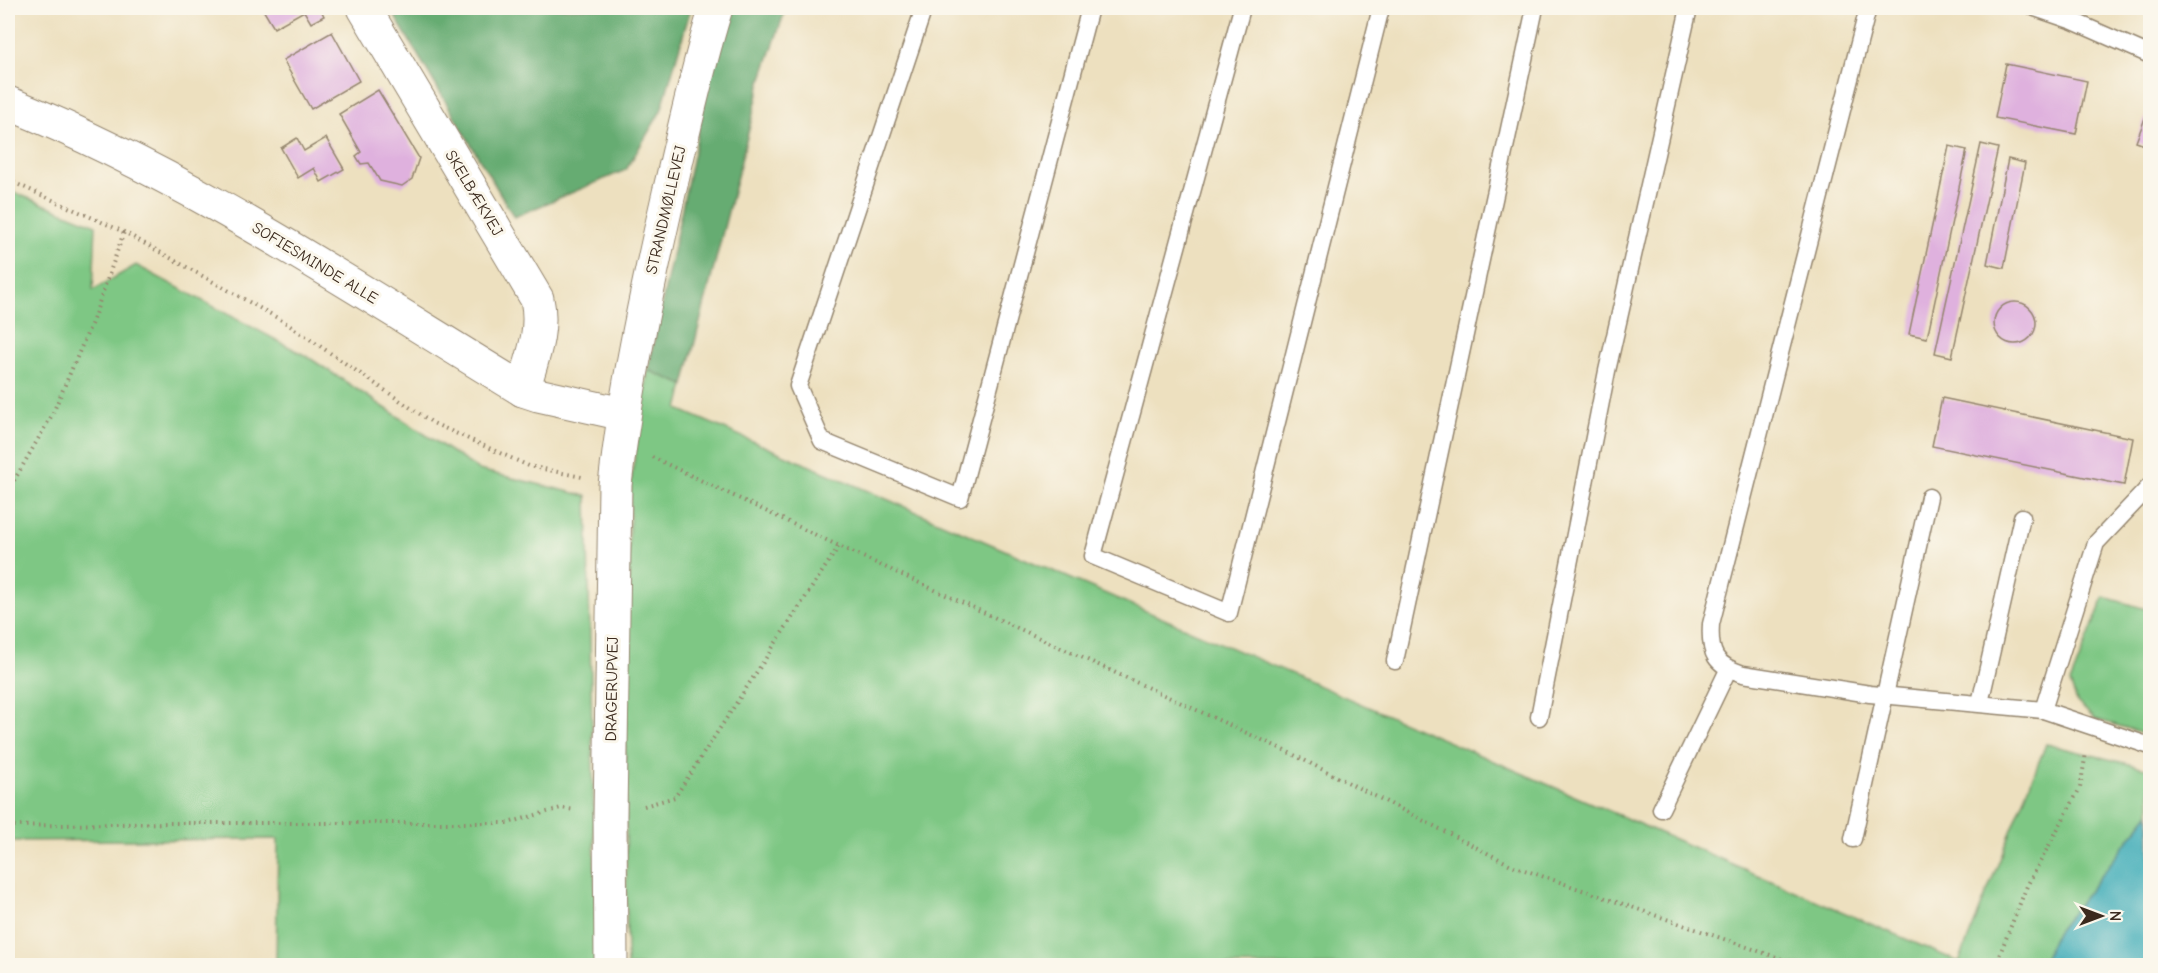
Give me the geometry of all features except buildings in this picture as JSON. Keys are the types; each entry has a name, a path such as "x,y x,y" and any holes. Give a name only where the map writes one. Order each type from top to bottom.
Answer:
{"street":[{"name":"SKELBÆKVEJ","path":"364,8 537,299 540,315 539,331 523,390"},
{"name":"STRANDMØLLEVEJ","path":"623,414 655,254 703,48 716,8"},
{"name":"SOFIESMINDE ALLE","path":"8,103 130,158 245,221 523,390 623,414"},
{"name":"DRAGERUPVEJ","path":"611,966 610,816 616,471 623,414"}],"lane":[{"path":"924,8 798,386 822,441 960,498 1090,8"},
{"path":"1242,8 1093,556 1229,614 1381,8"},
{"path":"1395,661 1535,8"},
{"path":"1539,717 1607,371 1689,8"},
{"path":"1868,8 1711,624 1713,653 1728,670 1743,674 1886,696 2043,710 2151,746"},
{"path":"2035,8 2073,21 2151,55"},
{"path":"2043,710 2096,543 2151,486"},
{"path":"1853,839 1929,497"},
{"path":"1980,703 2022,517"},
{"path":"1661,809 1728,670"}],"path":[{"path":"8,180 124,232 283,321 433,423 529,466 616,471 655,457 839,546 1284,750 1513,866 1802,966"},
{"path":"8,491 52,415 93,320 124,232"},
{"path":"8,826 171,823 508,823 561,808 610,816 675,797 839,546"},
{"path":"1995,966 2027,886 2080,788 2087,753 2043,710"}],"green space":[{"path":"390,8 691,8 661,111 626,170 514,217"},
{"path":"731,8 786,8 762,78 684,385 648,370 710,75"},
{"path":"8,190 96,225 93,290 136,265 308,357 479,470 587,496 597,965 276,965 278,839 8,841"},
{"path":"648,370 684,385 678,409 1959,962 2046,744 2150,769 2150,813 2056,933 2042,965 627,966 625,667 631,481"},
{"path":"2104,597 2150,610 2150,735 2095,719 2077,702 2070,683"}],"water":[{"path":"2150,813 2150,965 2042,965 2056,933"}]}
